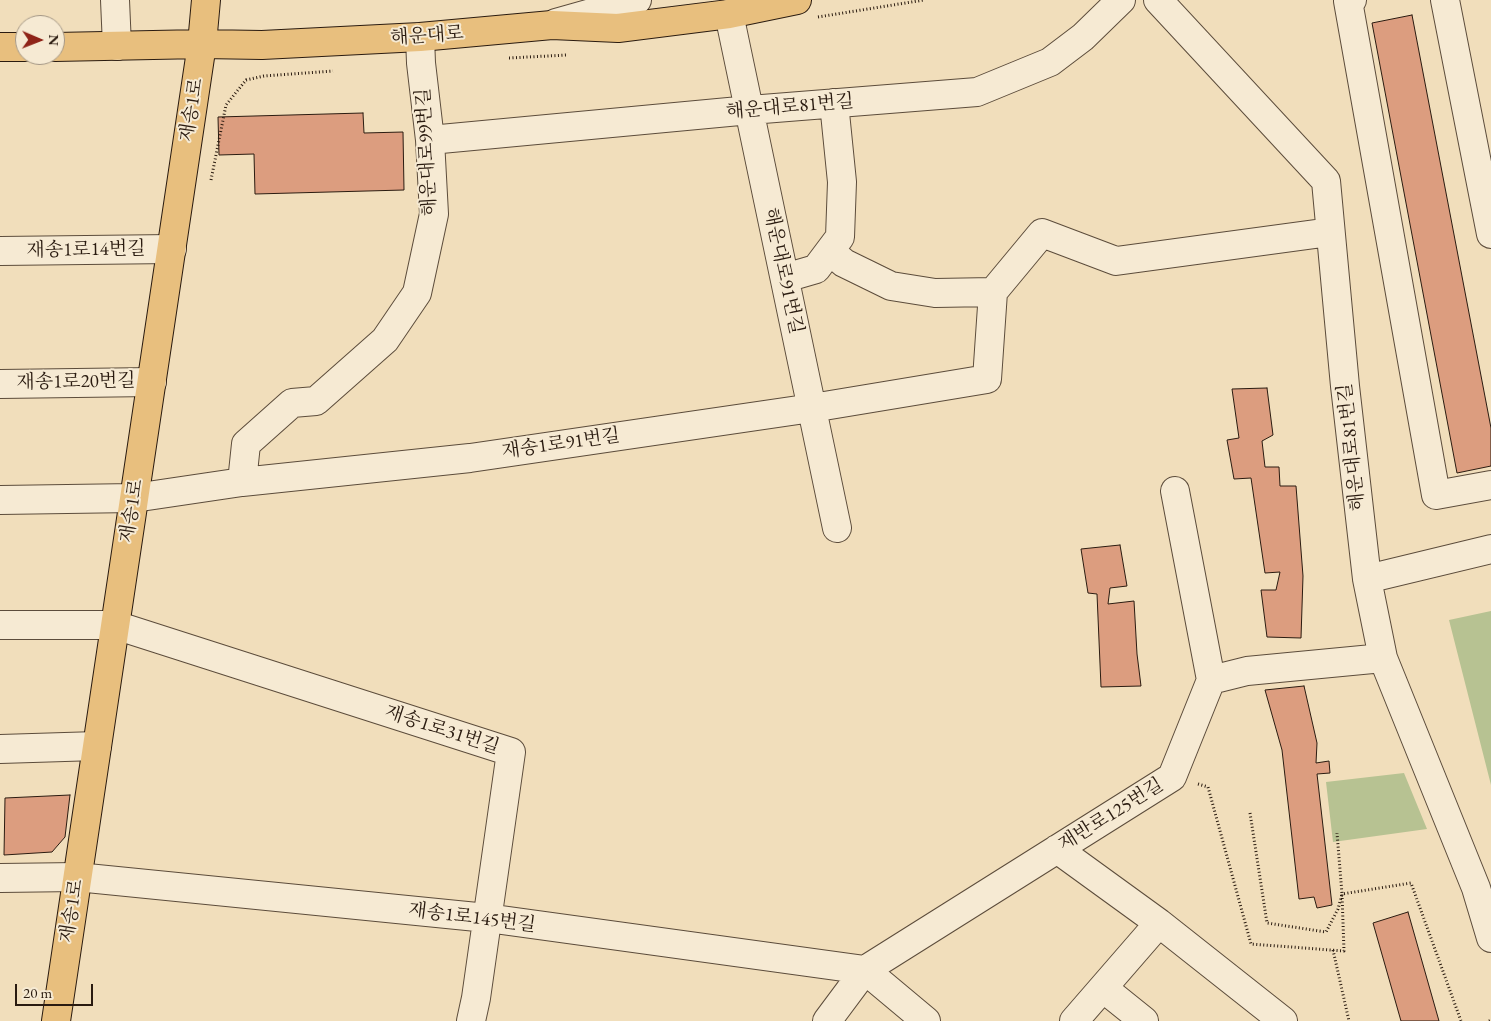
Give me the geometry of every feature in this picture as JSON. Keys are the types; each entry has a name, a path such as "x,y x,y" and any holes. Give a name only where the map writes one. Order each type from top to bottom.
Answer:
{"main road":[{"name":"재송1로","path":"56,1021 172,249 202,44 206,0"},
{"name":"해운대로","path":"65,47 202,44 262,45 420,37 552,25 618,28 729,14 797,0"},
{"path":"0,47 15,47"}],"street":[{"path":"115,0 117,46"},
{"path":"552,25 636,0"},
{"name":"해운대로81번길","path":"430,140 750,110 977,92 1050,62 1083,37 1121,0"},
{"name":"해운대로81번길","path":"1158,0 1326,181 1345,386 1367,579 1383,658 1476,888 1491,938"},
{"path":"1352,0 1348,1 1436,495 1491,485"},
{"path":"1445,0 1491,234"},
{"name":"해운대로91번길","path":"729,14 837,528"},
{"name":"해운대로99번길","path":"242,482 246,444 292,403 316,401 330,389 385,340 417,293 434,214 430,140 421,64 420,37"},
{"path":"785,278 816,269 840,237 842,182 834,103"},
{"path":"830,251 844,263 891,286 935,293 993,292 1042,233 1116,261 1330,232"},
{"name":"재송1로14번길","path":"0,251 172,249"},
{"name":"재송1로91번길","path":"0,500 134,498 242,482 470,458 812,408 987,380 993,292"},
{"name":"재송1로20번길","path":"0,384 152,382"},
{"path":"1175,491 1211,680 1247,671 1383,658"},
{"path":"1367,579 1491,549"},
{"path":"0,625 115,624"},
{"name":"재송1로31번길","path":"115,624 511,752 476,998 470,1021"},
{"name":"재반로125번길","path":"827,1021 864,970 1172,777 1211,680"},
{"path":"0,749 97,746"},
{"path":"1057,849 1159,923 1283,1021"},
{"name":"재송1로145번길","path":"0,878 77,878 487,918 864,970"},
{"path":"1074,1021 1159,923"},
{"path":"864,970 926,1021"},
{"path":"1103,988 1144,1021"}],"path":[{"path":"1172,777 1208,787 1251,944 1344,951 1337,833"},
{"path":"1250,813 1267,923 1326,932 1338,909 1342,894"},
{"path":"1342,894 1411,883 1461,1021"},
{"path":"1332,950 1350,1021"}],"green space":[{"path":"1491,611 1491,785 1449,620"},
{"path":"1404,773 1427,829 1333,842 1326,782"}],"building":[{"path":"1412,15 1491,428 1491,466 1457,473 1372,23"},
{"path":"363,113 364,133 403,132 404,190 255,194 254,154 219,155 218,117"},
{"path":"1267,388 1273,435 1262,441 1265,467 1279,467 1280,486 1296,486 1303,576 1301,638 1267,637 1261,590 1276,590 1280,572 1265,573 1251,478 1234,479 1227,440 1239,438 1232,389"},
{"path":"1120,545 1127,586 1110,588 1108,604 1134,601 1141,686 1101,687 1097,594 1088,593 1081,549"},
{"path":"1304,686 1317,743 1316,763 1329,761 1330,773 1317,774 1332,905 1317,908 1314,897 1299,899 1282,750 1265,690"},
{"path":"70,795 65,837 52,852 4,855 5,798"},
{"path":"1408,912 1439,1021 1401,1021 1373,923"}]}
